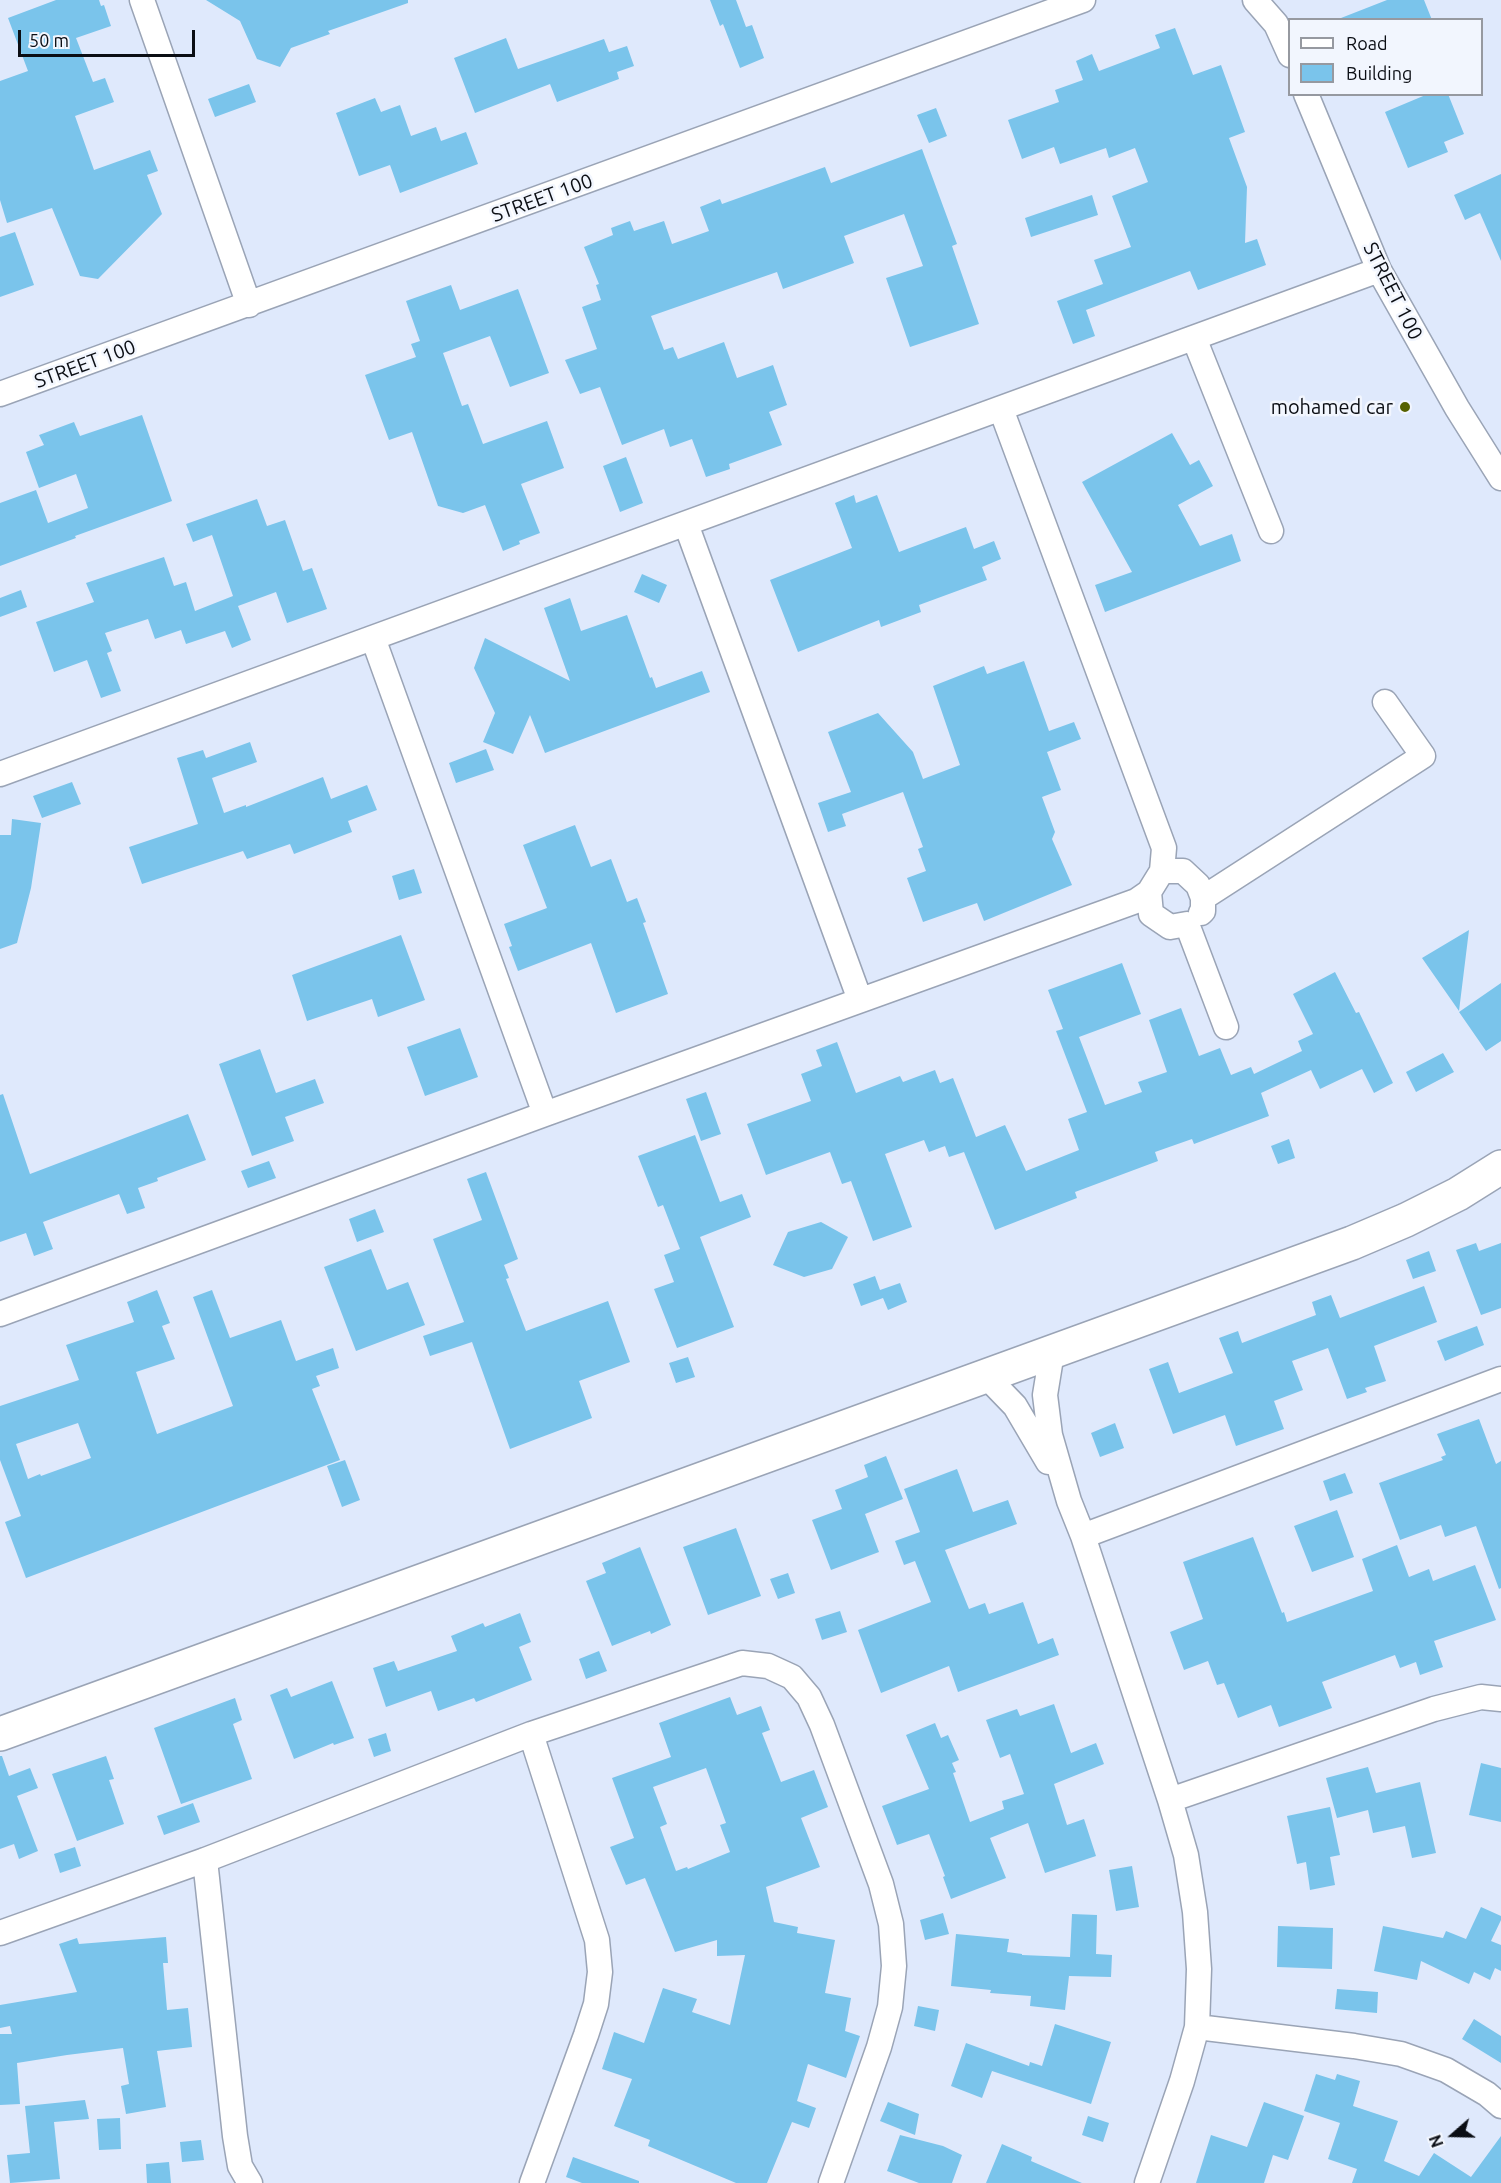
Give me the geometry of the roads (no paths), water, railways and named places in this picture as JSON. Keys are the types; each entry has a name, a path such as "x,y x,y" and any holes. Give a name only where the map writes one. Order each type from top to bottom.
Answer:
{"street":[{"path":"142,0 249,305"},
{"name":"STREET 100","path":"0,394 1083,0"},
{"path":"1255,0 1276,24 1288,51"},
{"path":"1276,24 1277,0"},
{"name":"STREET 100","path":"1307,96 1379,270 1457,408 1501,478"},
{"path":"0,774 1379,270"},
{"path":"1194,338 1271,531"},
{"path":"0,1314 1136,901 1149,892 1162,871 1164,848 1001,408"},
{"path":"686,524 860,1000"},
{"path":"373,638 545,1114"},
{"path":"1203,898 1423,756 1385,702"},
{"path":"1149,892 1151,914 1170,927 1187,924 1203,911 1203,898 1198,885 1183,871 1162,871"},
{"path":"1187,924 1226,1027"},
{"path":"0,1734 1352,1243 1458,1194 1501,1167"},
{"path":"1052,1352 1045,1395 1050,1435 1069,1501 1083,1536 1170,1800 1186,1855 1195,1912 1199,1969 1197,2026 1182,2081 1147,2183"},
{"path":"986,1376 1001,1390 1027,1423 1069,1501"},
{"path":"1083,1536 1501,1378"},
{"path":"0,1933 205,1860 531,1734 742,1663 768,1666 792,1677 809,1697 822,1725 880,1884 891,1924 894,1966 890,2007 879,2047 831,2183"},
{"path":"1170,1800 1434,1709 1481,1697 1501,1698"},
{"path":"531,1734 597,1940 600,1972 596,2004 590,2025 532,2183"},
{"path":"205,1860 235,2136 240,2166 249,2183"},
{"path":"1197,2026 1401,2054 1446,2070 1487,2094 1501,2106"}],"place":[{"name":"mohamed car","path":"1405,407"}]}
